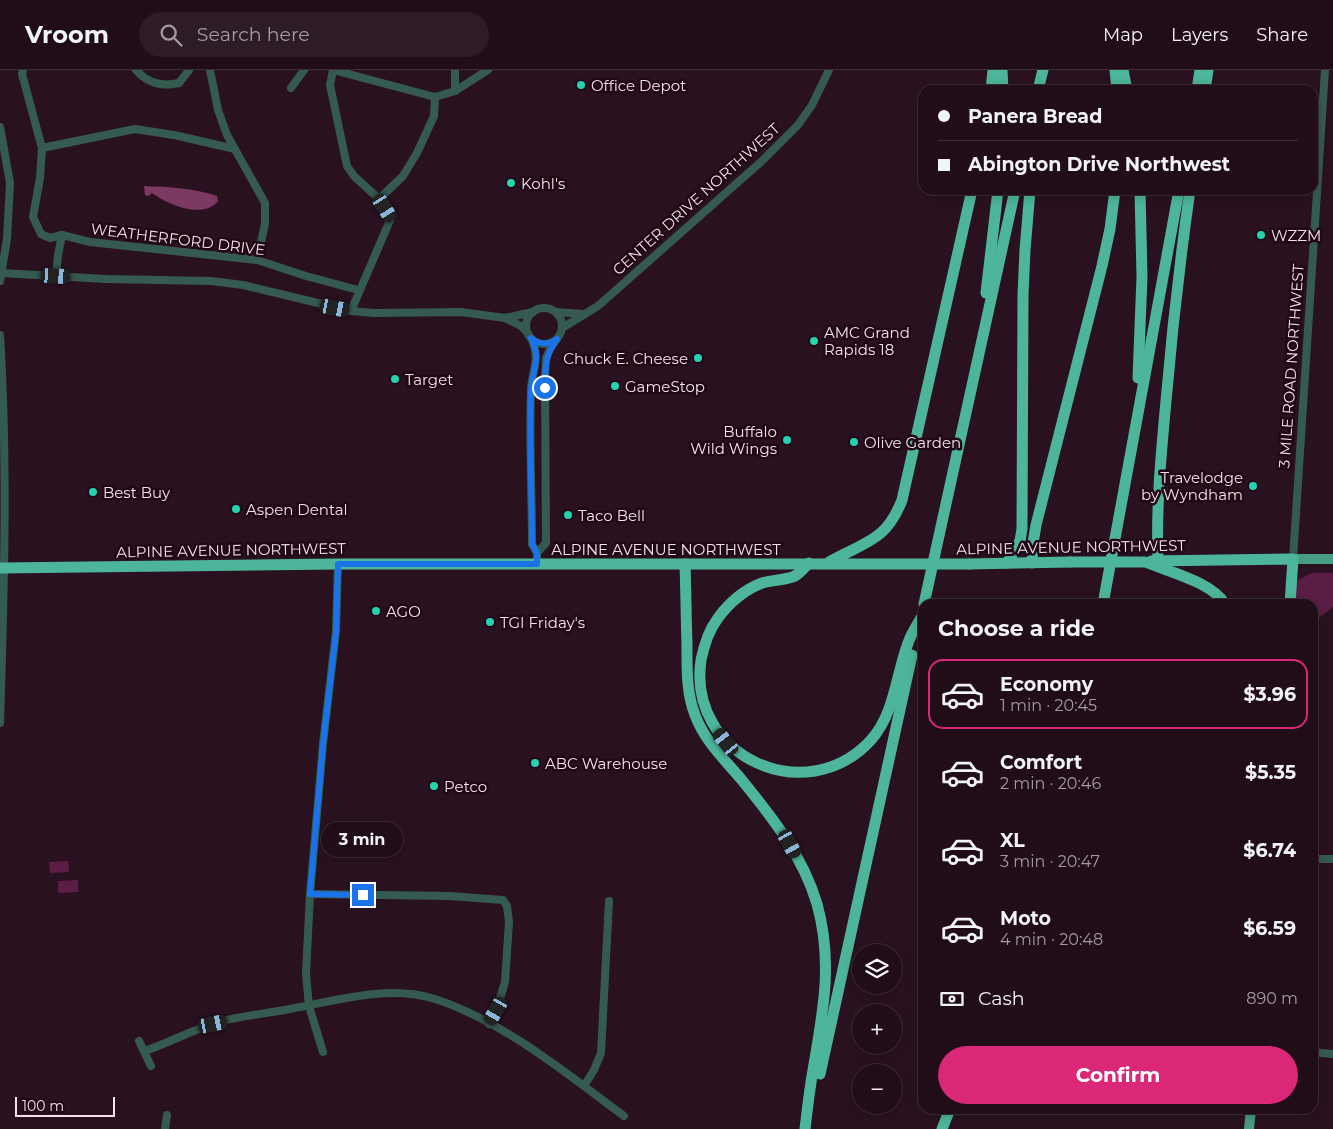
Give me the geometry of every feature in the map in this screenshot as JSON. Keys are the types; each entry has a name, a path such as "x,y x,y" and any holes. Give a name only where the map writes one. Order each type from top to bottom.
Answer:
{"highway":[{"path":"992,85 993,70"},
{"path":"1002,70 1003,85"},
{"path":"1039,85 1043,70"},
{"path":"1046,85 1048,70"},
{"path":"1115,70 1116,85"},
{"path":"1123,70 1126,85"},
{"path":"1197,85 1200,70"},
{"path":"1206,85 1208,70"},
{"path":"828,563 880,536 897,514 902,500 971,195"},
{"path":"980,346 981,323 997,195"},
{"path":"925,599 1014,195"},
{"path":"1007,563 1020,541 1022,529 1023,295 1030,195"},
{"path":"1032,563 1033,543 1044,493 1102,266 1110,229 1114,195"},
{"path":"1136,425 1142,277 1140,195"},
{"path":"1104,599 1178,195"},
{"path":"1158,561 1159,480 1173,323 1189,195"},
{"path":"1007,563 1025,554 1033,543"},
{"name":"ALPINE AVENUE NORTHWEST","path":"2,568 338,564 537,559 596,564 969,564 1293,559"},
{"name":"3 MILE ROAD NORTHWEST","path":"1290,599 1293,559"},
{"path":"1144,562 1196,581 1210,589 1220,599"},
{"path":"809,563 795,576 761,584 736,598 716,620 703,651 700,670 701,688 710,719 726,742 755,763 774,769 806,772 824,769 858,751 871,739 885,716 910,639 918,622"},
{"path":"685,564 687,676 694,714 710,742 749,789 790,844 809,882 822,927 826,964 826,995 807,1129"},
{"path":"807,1129 918,632"},
{"path":"942,1129 948,1114"}],"main road":[{"name":"ALPINE AVENUE NORTHWEST","path":"1293,559 1333,559"},
{"path":"1249,1129 1250,1114"}],"street":[{"path":"23,70 22,74 42,148 135,129 174,135 235,149"},
{"path":"136,70 154,84 168,85 179,83 189,70"},
{"path":"210,70 218,110 227,135 265,203 265,224 257,260"},
{"path":"291,88 304,70"},
{"path":"351,311 358,290 391,218 379,199 354,176 347,166 330,85 333,70 435,97 455,91 488,70"},
{"path":"455,70 455,91"},
{"name":"CENTER DRIVE NORTHWEST","path":"562,328 598,306 762,161 798,125 812,105 830,70"},
{"name":"3 MILE ROAD NORTHWEST","path":"1318,182 1325,70"},
{"path":"379,199 403,176 417,153 434,116 435,97"},
{"path":"0,127 10,183 7,238 1,277 56,276 211,281 233,284 351,311 374,313 461,312 505,318 521,326 541,344 557,339"},
{"name":"WEATHERFORD DRIVE","path":"42,148 40,178 33,217 41,234 50,238 62,235 90,242 257,260 358,290"},
{"name":"3 MILE ROAD NORTHWEST","path":"1293,559 1317,195"},
{"path":"56,276 62,235"},
{"path":"505,318 545,308 556,312 585,314"},
{"path":"533,312 527,322 537,356 531,389 532,544 537,559"},
{"path":"537,559 546,543 546,358 562,328 562,323 556,312"},
{"path":"0,335 4,396 0,723"},
{"path":"323,1052 309,1006 306,974 310,894 323,744 336,632 338,564"},
{"path":"1318,860 1333,859"},
{"path":"310,894 450,896 503,900 507,906 508,922 505,982 496,1011 489,1024"},
{"path":"584,1086 594,1070 601,1053 609,901"},
{"path":"145,1051 213,1024 360,996 389,993 416,995 434,999 458,1008 529,1047 624,1116"},
{"path":"139,1041 151,1066"},
{"path":"1318,1053 1333,1054"},
{"path":"165,1129 167,1115"}],"shaded area":[{"path":"144,186 172,187 199,191 217,196 218,201 211,207 194,210 167,202 152,193 148,196 145,195"},
{"path":"1312,573 1333,573 1333,607 1318,619 1318,599 1295,599 1296,581"},
{"path":"68,861 69,872 50,873 49,862"},
{"path":"78,880 78,892 58,893 58,881"}],"place":[{"name":"Office Depot","path":"581,85"},
{"name":"Kohl's","path":"511,183"},
{"name":"WZZM","path":"1261,235"},
{"name":"AMC Grand Rapids 18","path":"814,341"},
{"name":"Chuck E. Cheese","path":"698,358"},
{"name":"Target","path":"395,379"},
{"name":"GameStop","path":"615,386"},
{"name":"Buffalo Wild Wings","path":"787,440"},
{"name":"Olive Garden","path":"854,442"},
{"name":"Travelodge by Wyndham","path":"1253,486"},
{"name":"Best Buy","path":"93,492"},
{"name":"Aspen Dental","path":"236,509"},
{"name":"Taco Bell","path":"568,515"},
{"name":"AGO","path":"376,611"},
{"name":"TGI Friday's","path":"490,622"},
{"name":"ABC Warehouse","path":"535,763"},
{"name":"Petco","path":"434,786"}],"route":[{"path":"363,895 310,894 323,744 336,632 338,564 537,564 537,553 532,544 531,389 537,356 531,338 541,344 547,344 557,339 546,358 545,388"}]}
